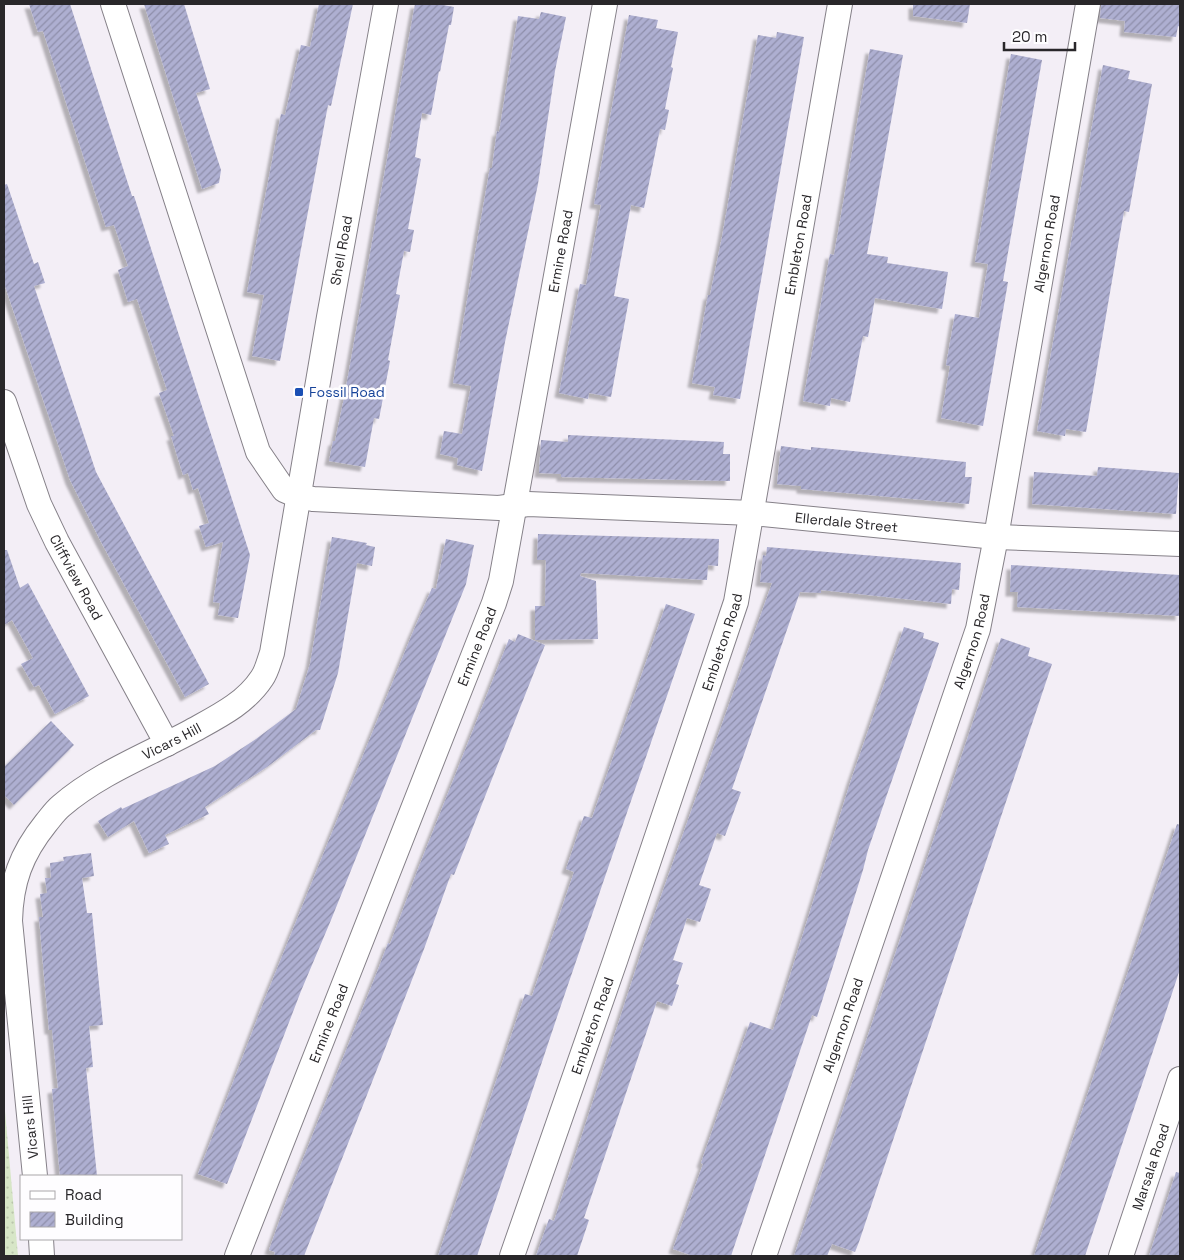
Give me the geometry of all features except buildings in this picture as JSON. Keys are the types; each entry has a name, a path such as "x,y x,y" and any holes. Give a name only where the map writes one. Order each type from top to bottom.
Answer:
{"street":[{"path":"113,4 258,452 284,490 298,496 313,499 499,508 514,506"},
{"name":"Shell Road","path":"298,496 330,308 386,4"},
{"name":"Ermine Road","path":"237,1256 501,582 605,4"},
{"name":"Embleton Road","path":"512,1256 615,961 736,602 840,4"},
{"name":"Algernon Road","path":"764,1256 978,629 996,537 1088,4"},
{"name":"Cliffview Road","path":"4,402 33,489 50,527 168,744"},
{"name":"Vicars Hill","path":"35,1175 10,921 11,899 15,879 22,861 38,834 59,807 88,786 227,712 248,696 264,677 272,653 287,573 298,496"},
{"name":"Ellerdale Street","path":"514,506 528,504 752,513 996,537 1180,544"},
{"name":"Marsala Road","path":"1122,1256 1180,1079"},
{"path":"41,1240 42,1256"}],"green space":[{"path":"4,1100 18,1256 4,1256"}],"place":[{"name":"Fossil Road","path":"299,392"}]}
